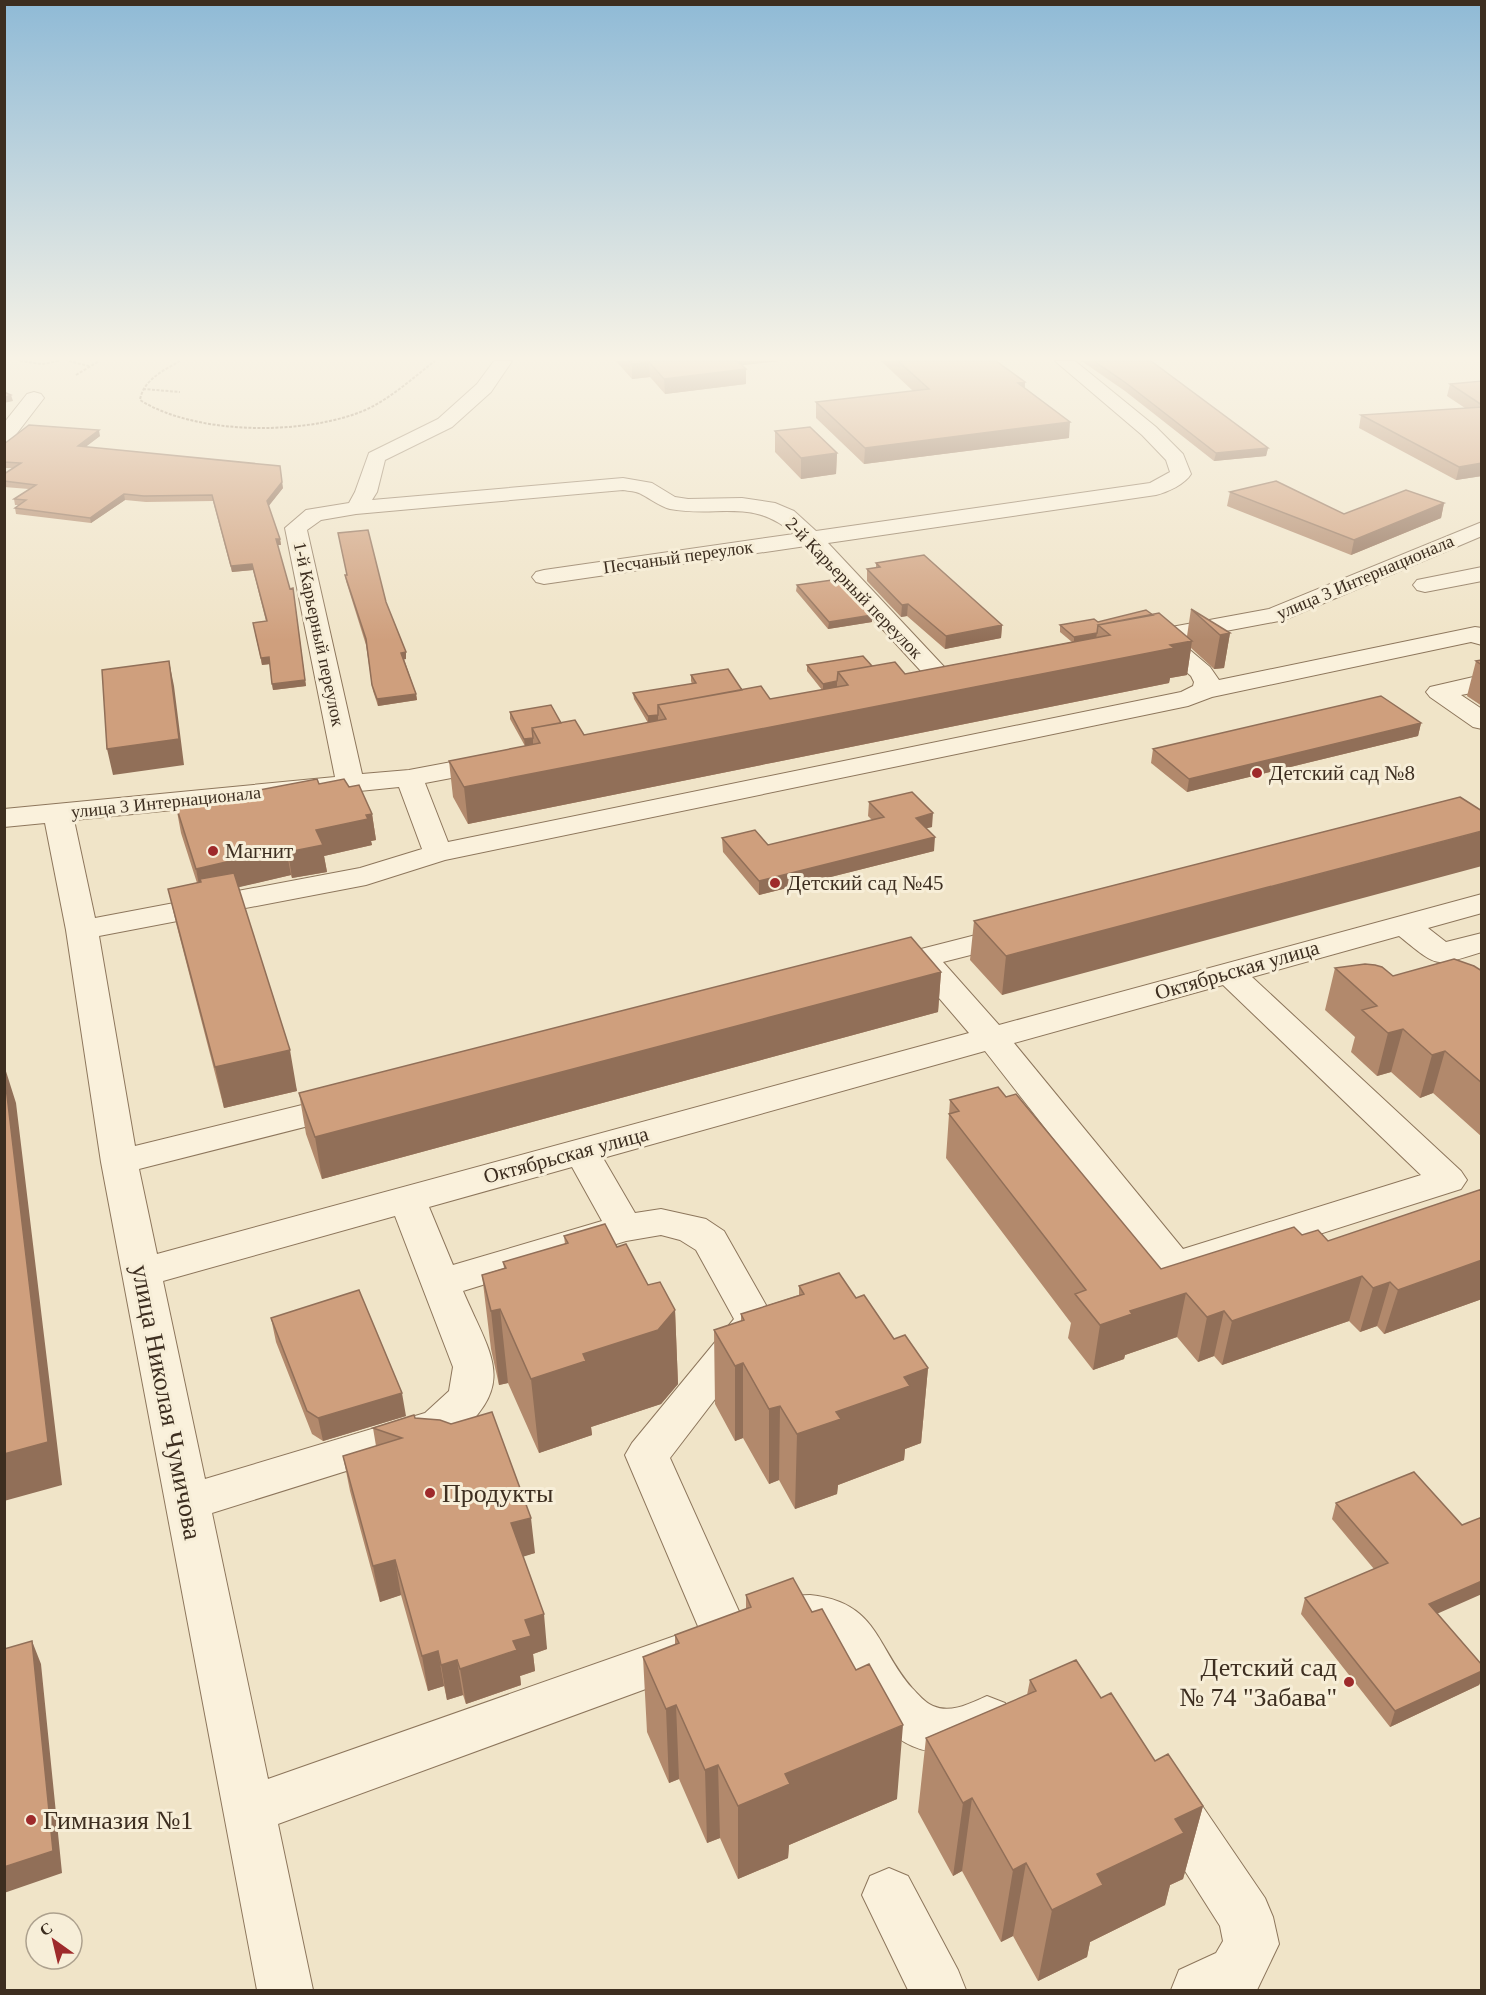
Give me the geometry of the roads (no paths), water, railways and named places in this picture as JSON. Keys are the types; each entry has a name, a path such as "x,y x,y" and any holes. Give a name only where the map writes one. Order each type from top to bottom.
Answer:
{"street":[{"path":"356,508 366,492 376,457 382,454"},
{"name":"Песчаный переулок","path":"544,577 1156,489 1181,474 1176,458 1172,454"},
{"name":"1-й Карьерный переулок","path":"350,784 296,528 314,514 356,508 623,484"},
{"name":"2-й Карьерный переулок","path":"623,484 645,487 669,502 688,506 742,504 767,508 786,516 811,538 940,677"},
{"name":"улица 3 Интернационала","path":"1113,645 1275,615 1482,528"},
{"path":"1425,585 1482,574"},
{"path":"82,930 366,876 438,853 1188,698 1204,691 1475,634 1482,638"},
{"path":"1159,636 1201,672 1207,682 1204,691"},
{"path":"1482,683 1439,692 1482,721"},
{"name":"улица 3 Интернационала","path":"4,818 410,778 513,758"},
{"path":"410,778 438,853"},
{"name":"улица Николая Чумичова","path":"58,813 82,930 119,1162 285,1990"},
{"name":"Октябрьская улица","path":"141,1273 1482,903"},
{"path":"1404,924 1453,964 1482,942"},
{"path":"852,976 1048,925"},
{"path":"922,958 992,1038 1175,1266 1448,1180 1228,973"},
{"path":"119,1162 376,1097"},
{"path":"581,1151 625,1228"},
{"path":"187,1503 440,1425 462,1406 474,1388 474,1367 407,1199"},
{"path":"441,1283 625,1228 661,1222 692,1229 710,1241 755,1321 647,1455 727,1638"},
{"path":"249,1810 785,1617 812,1615 836,1622 857,1642 888,1696 906,1718 934,1730 962,1730 1030,1701"},
{"path":"1149,1770 1246,1917 1251,1944 1236,1973 1199,1990"},
{"path":"889,1895 938,1990"}],"place":[{"name":"Детский сад №8","path":"1257,773"},
{"name":"Магнит","path":"213,851"},
{"name":"Детский сад №45","path":"775,883"},
{"name":"Продукты","path":"430,1493"},
{"name":"Детский сад № 74 \"Забава\"","path":"1349,1682"},
{"name":"Гимназия №1","path":"31,1820"}]}
